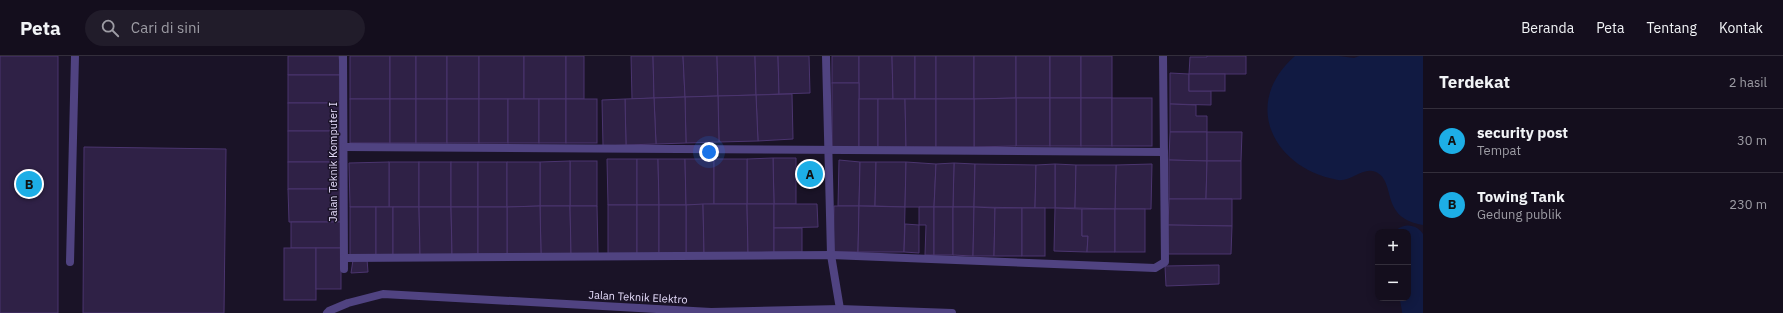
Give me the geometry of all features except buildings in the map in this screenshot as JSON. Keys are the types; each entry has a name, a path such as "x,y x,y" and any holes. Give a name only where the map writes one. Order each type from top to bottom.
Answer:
{"street":[{"path":"70,262 75,56"},
{"name":"Jalan Teknik Komputer I","path":"343,56 345,147 344,269"},
{"path":"826,56 831,255 840,309"},
{"path":"344,258 831,255 1155,268 1165,262 1163,56"},
{"path":"345,147 1164,152"},
{"name":"Jalan Teknik Elektro","path":"327,313 348,303 383,294 711,312 840,309 952,313"}],"water":[{"path":"1295,56 1339,56 1354,58 1359,56 1423,56 1423,225 1409,221 1400,215 1394,208 1386,184 1382,177 1376,172 1366,171 1348,179 1338,180 1316,173 1297,163 1282,149 1272,132 1268,113 1270,94 1278,75"}],"waterway":[{"path":"1411,260 1420,313"}],"place":[{"name":"security post","path":"810,174"},
{"name":"Towing Tank","path":"29,184"}]}
